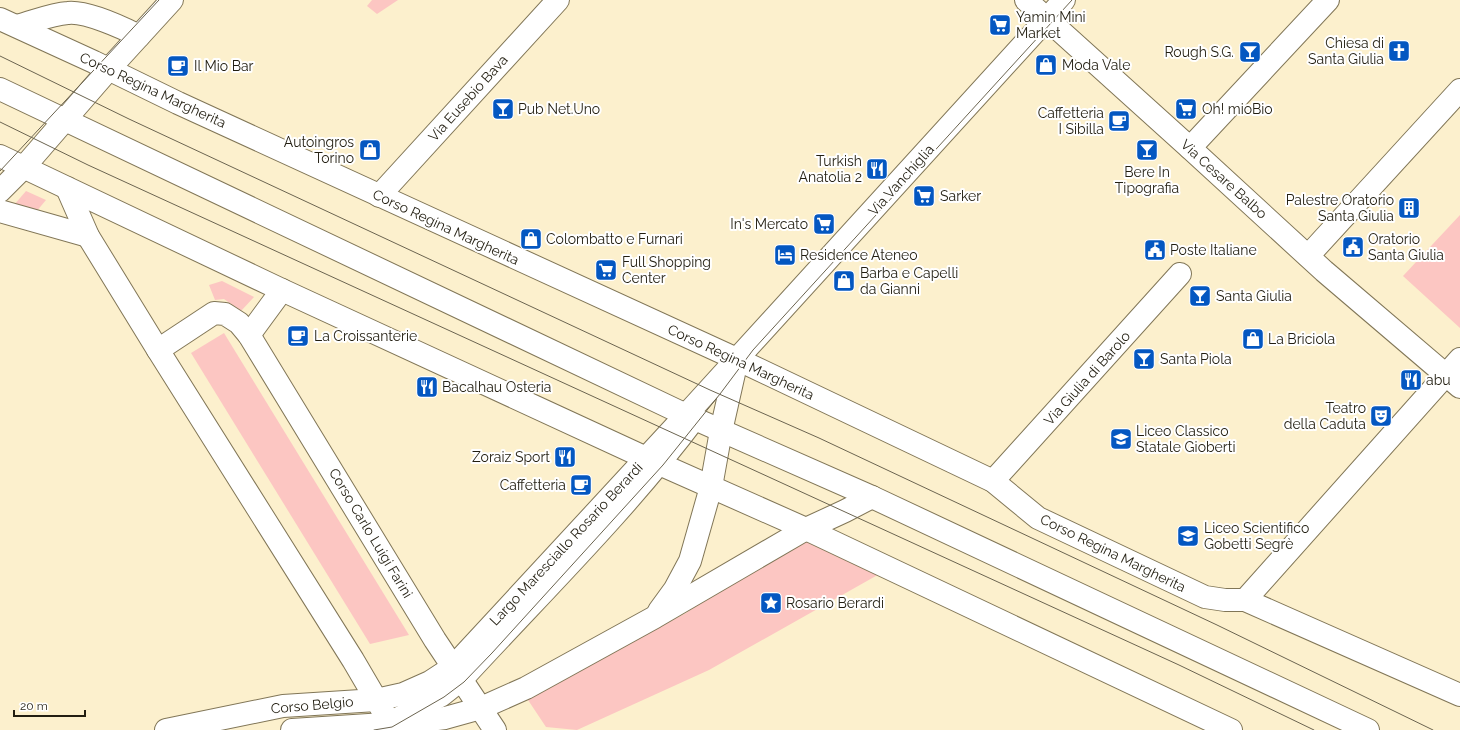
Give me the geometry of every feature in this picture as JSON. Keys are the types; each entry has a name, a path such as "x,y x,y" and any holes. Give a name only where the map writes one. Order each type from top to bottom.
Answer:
{"street":[{"path":"0,191 24,167 138,36 172,0"},
{"name":"Via Eusebio Bava","path":"379,196 558,0"},
{"name":"Via Cesare Balbo","path":"1026,0 1308,256 1455,374"},
{"name":"Via Vanchiglia","path":"737,359 1064,0"},
{"path":"1190,148 1328,0"},
{"name":"Corso Regina Margherita","path":"9,23 68,6 138,36"},
{"name":"Corso Regina Margherita","path":"9,23 379,196 737,359 993,481 1038,518 1198,594 1205,597 1225,600 1245,600 1460,695"},
{"path":"0,89 690,417 872,497 1368,730"},
{"path":"1308,256 1460,90"},
{"path":"0,156 282,290 653,461 806,529 1231,730"},
{"path":"68,188 88,236 350,656 376,700 387,728"},
{"path":"0,211 88,236"},
{"name":"Via Giulia di Barolo","path":"993,481 1180,274"},
{"path":"250,335 282,290"},
{"name":"Corso Carlo Luigi Farini","path":"158,350 214,313 225,314 238,323 250,335 458,673 495,730"},
{"path":"655,617 675,589 690,561 711,487 721,431 737,359"},
{"name":"Largo Maresciallo Rosario Berardi","path":"387,728 458,673 653,461 737,359"},
{"path":"1245,600 1455,374"},
{"path":"481,708 526,688 655,617 806,529 872,497"},
{"name":"Corso Belgio","path":"166,730 283,706 376,700 403,694 430,682 458,673"},
{"name":"Corso Belgio","path":"292,730 387,728 445,718 481,708"}],"shaded area":[{"path":"372,0 398,0 377,14 367,6"},
{"path":"26,191 46,200 36,212 14,205"},
{"path":"1460,215 1460,328 1403,276"},
{"path":"222,281 254,297 241,311 224,299 215,300 209,285"},
{"path":"224,333 409,635 370,644 191,353"},
{"path":"806,529 890,568 709,670 577,730 546,727 526,697 686,613"}],"tram line":[{"path":"0,171 159,0"},
{"path":"374,730 392,727 444,697 464,682 492,653 663,465 753,350 1072,0"},
{"path":"0,56 129,119 710,390 819,438 1217,625 1433,730"},
{"path":"0,122 88,165 1179,665 1314,730"}],"place":[{"name":"Yamin Mini Market","path":"1000,25"},
{"name":"Chiesa di Santa Giulia","path":"1399,51"},
{"name":"Rough S.G.","path":"1250,52"},
{"name":"Moda Vale","path":"1046,65"},
{"name":"Il Mio Bar","path":"178,66"},
{"name":"Pub Net.Uno","path":"503,109"},
{"name":"Oh! mioBio","path":"1186,109"},
{"name":"Caffetteria I Sibilla","path":"1119,121"},
{"name":"Autoingros Torino","path":"370,150"},
{"name":"Bere In Tipografia","path":"1147,150"},
{"name":"Turkish Anatolia 2","path":"877,169"},
{"name":"Sarker","path":"924,196"},
{"name":"Palestre Oratorio Santa Giulia","path":"1409,208"},
{"name":"In's Mercato","path":"824,224"},
{"name":"Colombatto e Furnari","path":"531,239"},
{"name":"Oratorio Santa Giulia","path":"1353,247"},
{"name":"Poste Italiane","path":"1155,250"},
{"name":"Residence Ateneo","path":"785,255"},
{"name":"Full Shopping Center","path":"606,270"},
{"name":"Barba e Capelli da Gianni","path":"844,281"},
{"name":"Santa Giulia","path":"1200,296"},
{"name":"La Croissanterie","path":"298,336"},
{"name":"La Briciola","path":"1253,339"},
{"name":"Santa Piola","path":"1144,359"},
{"name":"abu","path":"1411,380"},
{"name":"Bacalhau Osteria","path":"427,387"},
{"name":"Teatro della Caduta","path":"1381,416"},
{"name":"Liceo Classico Statale Gioberti","path":"1121,439"},
{"name":"Zoraiz Sport","path":"565,457"},
{"name":"Caffetteria","path":"581,485"},
{"name":"Liceo Scientifico Gobetti Segrè","path":"1188,536"},
{"name":"Rosario Berardi","path":"771,603"}]}
